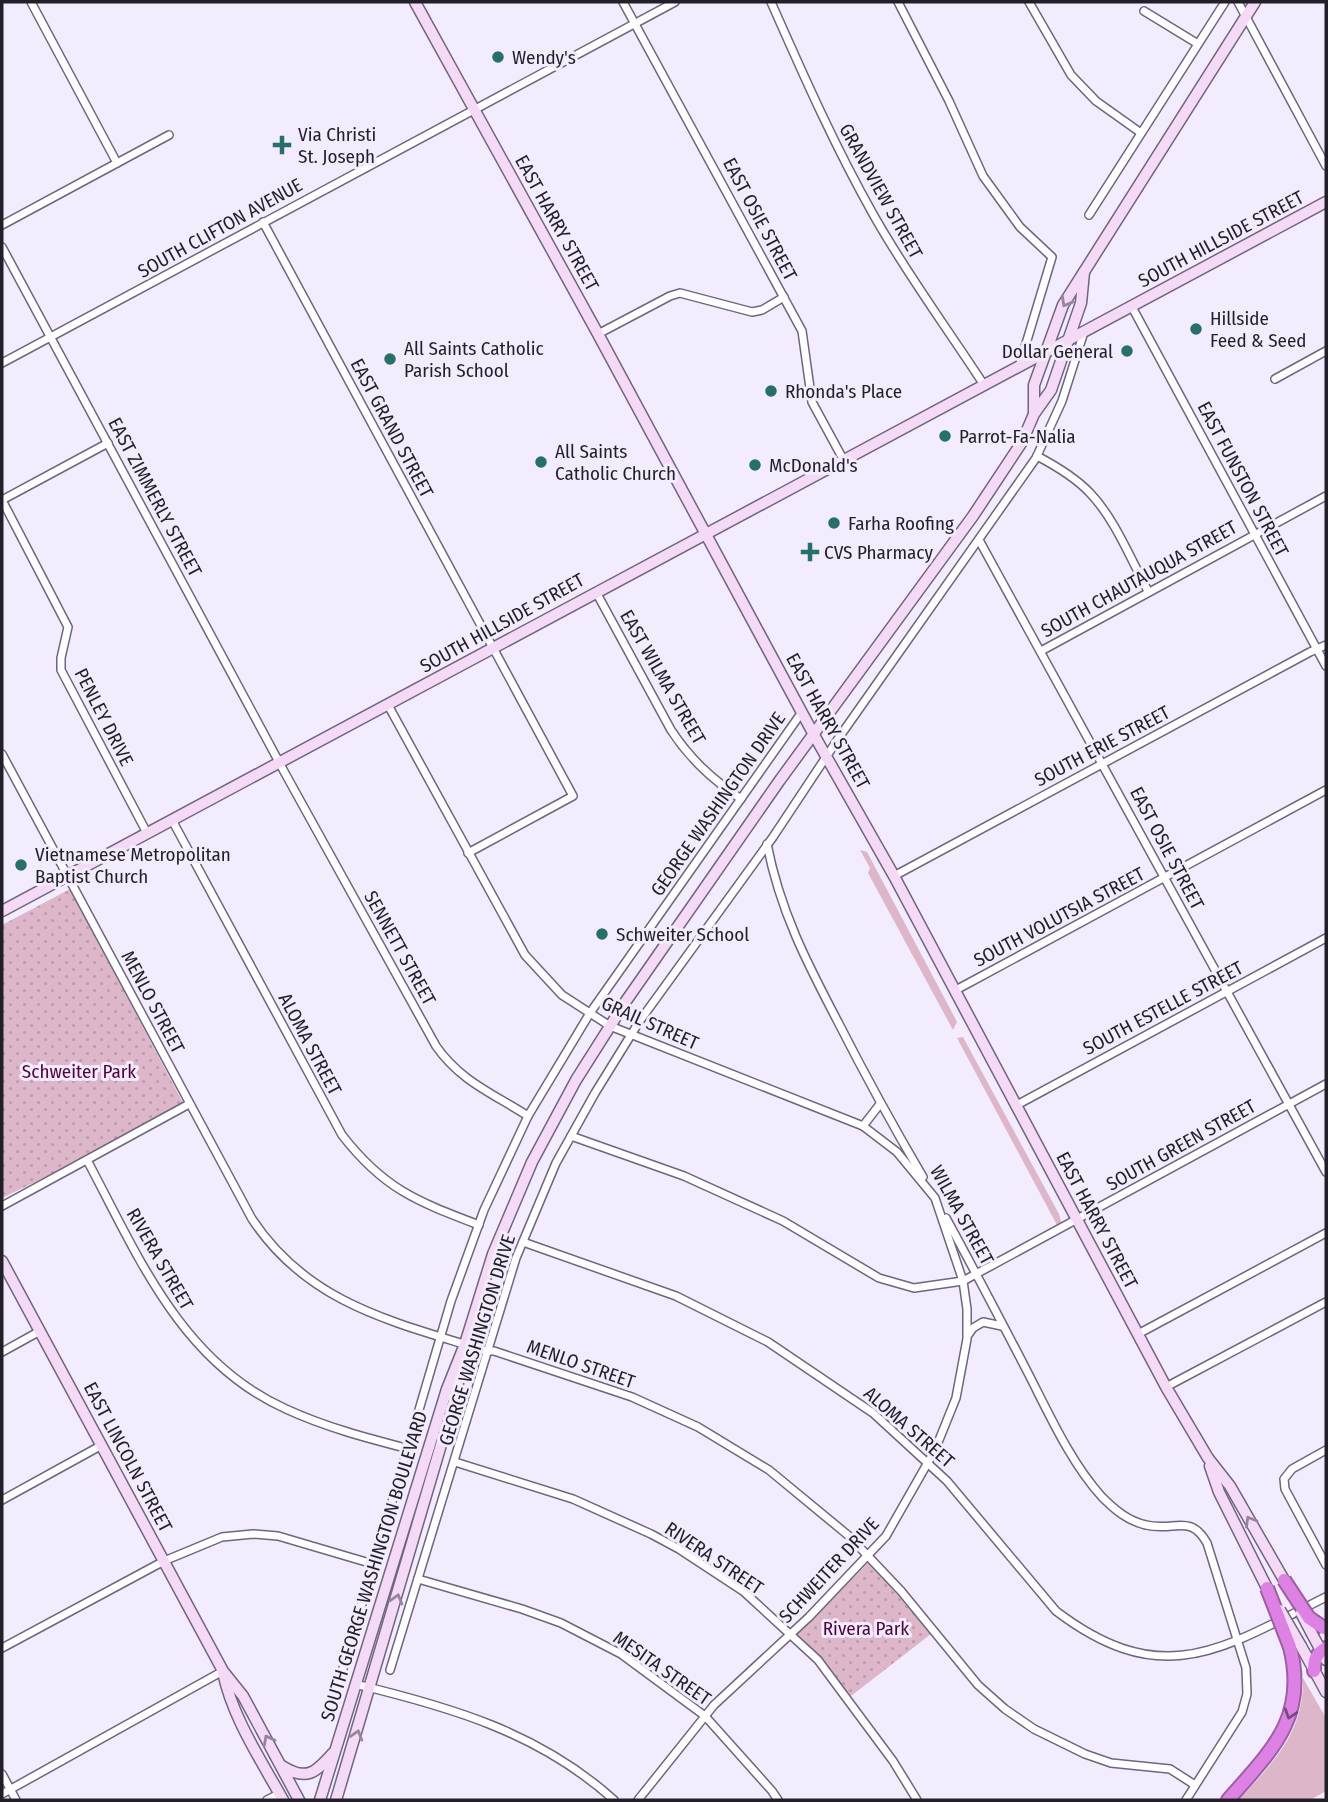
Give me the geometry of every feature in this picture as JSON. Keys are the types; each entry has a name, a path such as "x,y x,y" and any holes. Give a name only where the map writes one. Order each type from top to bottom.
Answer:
{"highway":[{"path":"1284,1580 1321,1631"},
{"path":"1228,1800 1275,1746 1289,1719 1296,1680 1295,1646 1268,1588"},
{"path":"1314,1671 1314,1660 1325,1653"}],"main road":[{"name":"EAST HARRY STREET","path":"415,2 826,757 894,876 1166,1387 1208,1458 1230,1486 1284,1580"},
{"name":"SOUTH GEORGE WASHINGTON BOULEVARD","path":"1034,414 1034,385 1063,305 1255,2"},
{"name":"SOUTH HILLSIDE STREET","path":"2,911 1326,202"},
{"name":"SOUTH GEORGE WASHINGTON BOULEVARD","path":"320,1800 447,1389 465,1345 493,1254 532,1161 576,1080 610,1026 780,780 973,516 1021,442 1034,414 1051,390 1081,303 1084,272"},
{"name":"EAST LINCOLN STREET","path":"2,1261 223,1671 243,1696 299,1800"},
{"name":"SOUTH GEORGE WASHINGTON BOULEVARD","path":"336,1800 456,1394 465,1345"},
{"name":"EAST HARRY STREET","path":"1208,1458 1219,1492 1268,1588"},
{"path":"1321,1631 1325,1653"},
{"path":"1295,1646 1326,1692"},
{"name":"EAST LINCOLN STREET","path":"223,1671 226,1688 236,1712 281,1797"},
{"path":"281,1765 294,1774 310,1773 320,1768 336,1750"}],"street":[{"path":"31,2 117,163"},
{"name":"EAST OSIE STREET","path":"624,2 802,331 812,402 843,459"},
{"name":"SOUTH CLIFTON AVENUE","path":"2,363 675,2"},
{"name":"GRANDVIEW STREET","path":"771,2 820,115 874,216 914,282 984,385"},
{"path":"898,2 949,101 983,176 1020,228 1052,257 1019,367"},
{"path":"1029,2 1071,75 1096,101 1141,133"},
{"path":"1089,215 1225,2"},
{"path":"1238,2 1326,166"},
{"path":"1143,11 1198,44"},
{"path":"2,225 169,135"},
{"name":"EAST GRAND STREET","path":"263,222 573,796 468,853"},
{"name":"EAST ZIMMERLY STREET","path":"2,247 280,762"},
{"path":"598,334 680,293 752,313 784,297"},
{"name":"EAST FUNSTON STREET","path":"1132,307 1326,666"},
{"name":"GEORGE WASHINGTON DRIVE","path":"390,1670 455,1462 486,1351 523,1242 556,1163 632,1034 1037,456 1062,401 1084,332"},
{"path":"1275,379 1326,351"},
{"path":"2,500 107,443"},
{"path":"1037,456 1060,468 1091,494 1111,523 1148,591"},
{"name":"SOUTH CHAUTAUQUA STREET","path":"1041,651 1326,496"},
{"name":"PENLEY DRIVE","path":"2,500 68,627 61,670 147,833"},
{"name":"EAST OSIE STREET","path":"979,540 1326,1172"},
{"name":"EAST WILMA STREET","path":"596,592 685,751 715,781 741,799"},
{"name":"SOUTH ERIE STREET","path":"894,876 1326,645"},
{"name":"GRAIL STREET","path":"388,705 525,955 562,995 610,1026 863,1126 897,1152 935,1198"},
{"name":"GEORGE WASHINGTON DRIVE","path":"339,1682 451,1301 479,1225 528,1116 590,1013 802,712"},
{"name":"MENLO STREET","path":"2,754 252,1219 288,1262 308,1279 344,1302 375,1316 465,1345 494,1351 632,1397 698,1427 769,1469 833,1520 901,1591 978,1685 1005,1709 1034,1729 1085,1754 1111,1763 1170,1769 1195,1785"},
{"name":"SENNETT STREET","path":"280,762 398,979 447,1062 471,1083 528,1116"},
{"path":"2,774 10,770"},
{"name":"SOUTH VOLUTSIA STREET","path":"954,991 1326,790"},
{"name":"ALOMA STREET","path":"172,820 342,1135 356,1153 395,1188 423,1203 479,1225"},
{"name":"WILMA STREET","path":"767,844 776,885 795,937 880,1104 935,1198 1062,1438 1100,1494 1123,1516 1148,1526 1189,1525 1198,1530 1207,1543 1238,1641"},
{"name":"SOUTH ESTELLE STREET","path":"1015,1106 1326,938"},
{"name":"SOUTH GREEN STREET","path":"963,1281 1326,1084"},
{"path":"2,1206 189,1104"},
{"path":"863,1126 880,1104"},
{"path":"571,1136 684,1176 783,1221 879,1278 914,1288 963,1281"},
{"name":"RIVERA STREET","path":"87,1160 152,1283 178,1322 211,1360 244,1385 286,1409 330,1426 409,1449"},
{"name":"SCHWEITER DRIVE","path":"638,1800 714,1705 790,1634 886,1536 928,1463 956,1398 967,1339 963,1281 935,1198"},
{"path":"1138,1334 1326,1233"},
{"name":"ALOMA STREET","path":"523,1242 676,1296 768,1342 873,1413 947,1481 1056,1611 1090,1635 1127,1651 1166,1657 1204,1653 1238,1641 1326,1597"},
{"path":"1166,1387 1326,1302"},
{"path":"967,1339 973,1328 984,1322 996,1322 1005,1329"},
{"path":"2,1352 40,1331"},
{"path":"2,1500 102,1445"},
{"path":"1326,1450 1292,1469 1284,1479 1286,1489 1326,1565"},
{"name":"RIVERA STREET","path":"455,1462 573,1499 679,1549 743,1591 790,1634 837,1684 893,1761 917,1800"},
{"path":"2,1648 164,1561 210,1541 236,1535 278,1536 373,1564"},
{"name":"MESITA STREET","path":"418,1578 561,1623 621,1654 705,1716 778,1800"},
{"path":"1186,1800 1245,1704 1248,1682 1238,1641"},
{"path":"2,1794 223,1671"},
{"path":"355,1684 477,1718 525,1738 588,1776 614,1800"},
{"path":"2,1774 16,1800"},
{"path":"267,1800 281,1797"}],"green space":[{"path":"860,850 867,852 955,1018 957,1022 953,1030 868,873 870,868"},
{"name":"Schweiter Park","path":"70,889 183,1103 2,1198 2,925"},
{"path":"963,1037 1059,1214 1061,1222 1057,1225 957,1038"},
{"name":"Rivera Park","path":"869,1562 931,1634 851,1696 824,1661 796,1635"},
{"path":"1303,1678 1326,1718 1326,1791 1310,1800 1239,1800 1275,1759 1292,1730 1302,1697"}],"place":[{"name":"Wendy's","path":"498,57"},
{"name":"Via Christi St. Joseph","path":"282,145"},
{"name":"Hillside Feed & Seed","path":"1196,329"},
{"name":"Dollar General","path":"1127,351"},
{"name":"All Saints Catholic Parish School","path":"390,359"},
{"name":"Rhonda's Place","path":"771,391"},
{"name":"Parrot-Fa-Nalia","path":"945,436"},
{"name":"All Saints Catholic Church","path":"541,462"},
{"name":"McDonald's","path":"755,465"},
{"name":"Farha Roofing","path":"834,523"},
{"name":"CVS Pharmacy","path":"810,552"},
{"name":"Vietnamese Metropolitan Baptist Church","path":"21,865"},
{"name":"Schweiter School","path":"602,934"}]}
